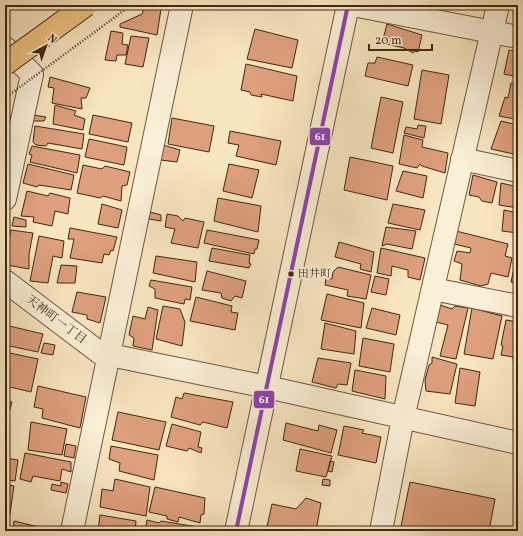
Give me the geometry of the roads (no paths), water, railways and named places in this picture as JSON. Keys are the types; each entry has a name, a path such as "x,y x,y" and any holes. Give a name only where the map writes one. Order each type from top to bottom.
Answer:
{"main road":[{"path":"5,64 86,5"}],"street":[{"path":"72,531 182,5"},
{"path":"236,531 348,5"},
{"path":"353,5 518,37"},
{"path":"381,531 403,418 498,5"},
{"path":"5,48 32,74 5,199"},
{"path":"462,160 518,171"},
{"name":"天神町一丁目","path":"5,281 100,353 267,387 518,443"},
{"path":"433,289 518,306"}],"place":[{"name":"田井町","path":"291,274"}]}
